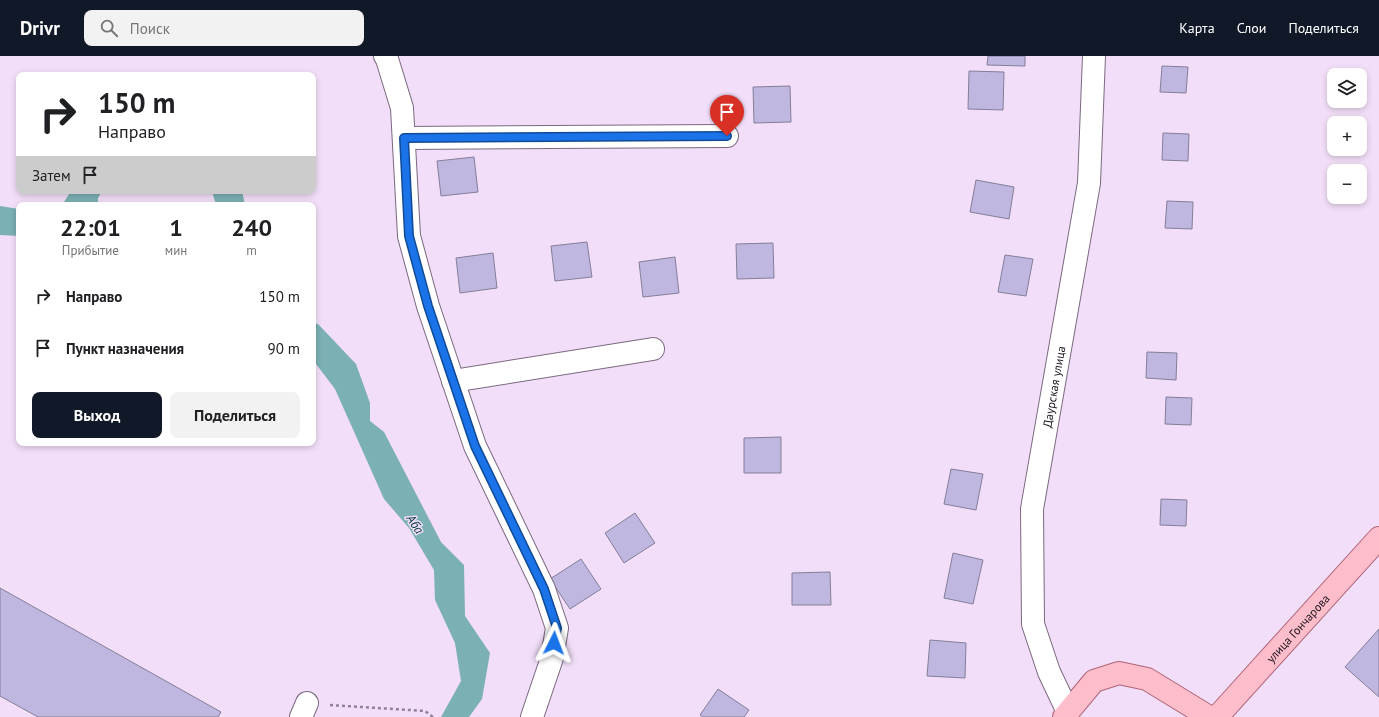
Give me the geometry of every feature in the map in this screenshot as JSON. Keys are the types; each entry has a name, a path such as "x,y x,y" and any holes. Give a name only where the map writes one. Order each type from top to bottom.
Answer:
{"main road":[{"name":"улица Гончарова","path":"1216,717 1379,538"},
{"path":"1066,715 1094,681 1119,673 1147,679 1209,717"}],"street":[{"path":"385,56 402,108 409,236 428,306 475,446 544,589 557,628 552,658 532,717"},
{"name":"Даурская улица","path":"1066,715 1049,672 1033,624 1032,509 1089,183 1094,56"},
{"path":"404,138 727,136"},
{"path":"453,381 653,349"}],"path":[{"path":"304,710 425,711 433,717"}],"water":[{"path":"69,194 100,194 98,202 64,202"},
{"path":"213,194 243,194 244,202 215,202"},
{"path":"0,206 16,209 16,236 0,235"},
{"name":"Аба","path":"316,324 356,364 370,403 370,421 384,432 441,542 464,565 465,616 490,653 482,699 469,717 441,717 461,681 455,643 435,600 434,570 409,528 384,499 335,389 316,364"}],"building":[{"path":"988,56 1025,56 1025,66 987,65"},
{"path":"1162,66 1188,67 1186,93 1160,92"},
{"path":"969,71 1004,72 1003,110 968,109"},
{"path":"790,86 791,122 754,123 753,87"},
{"path":"1163,133 1189,134 1188,161 1162,160"},
{"path":"474,157 478,192 441,196 437,161"},
{"path":"976,180 1014,187 1009,219 970,212"},
{"path":"1167,201 1193,202 1192,229 1165,228"},
{"path":"587,242 592,277 555,281 551,246"},
{"path":"773,243 774,278 737,279 736,244"},
{"path":"493,253 497,288 460,293 456,258"},
{"path":"1005,255 1033,259 1026,296 998,292"},
{"path":"675,257 679,293 643,297 639,262"},
{"path":"1147,352 1177,353 1176,380 1146,378"},
{"path":"1166,397 1192,398 1191,425 1165,424"},
{"path":"781,437 781,473 744,473 744,438"},
{"path":"951,469 983,474 976,510 944,504"},
{"path":"1161,499 1187,500 1186,526 1160,525"},
{"path":"635,513 655,543 624,563 605,533"},
{"path":"953,553 983,560 973,604 944,598"},
{"path":"581,559 601,589 570,609 550,579"},
{"path":"830,572 831,605 792,605 792,573"},
{"path":"0,588 221,712 218,717 38,717 0,696"},
{"path":"1379,629 1379,697 1345,667"},
{"path":"930,640 966,643 965,678 927,676"},
{"path":"718,689 749,710 744,717 703,717 700,715"}],"route":[{"path":"554,643 557,628 544,589 475,446 428,306 409,236 404,138 727,136"}]}
